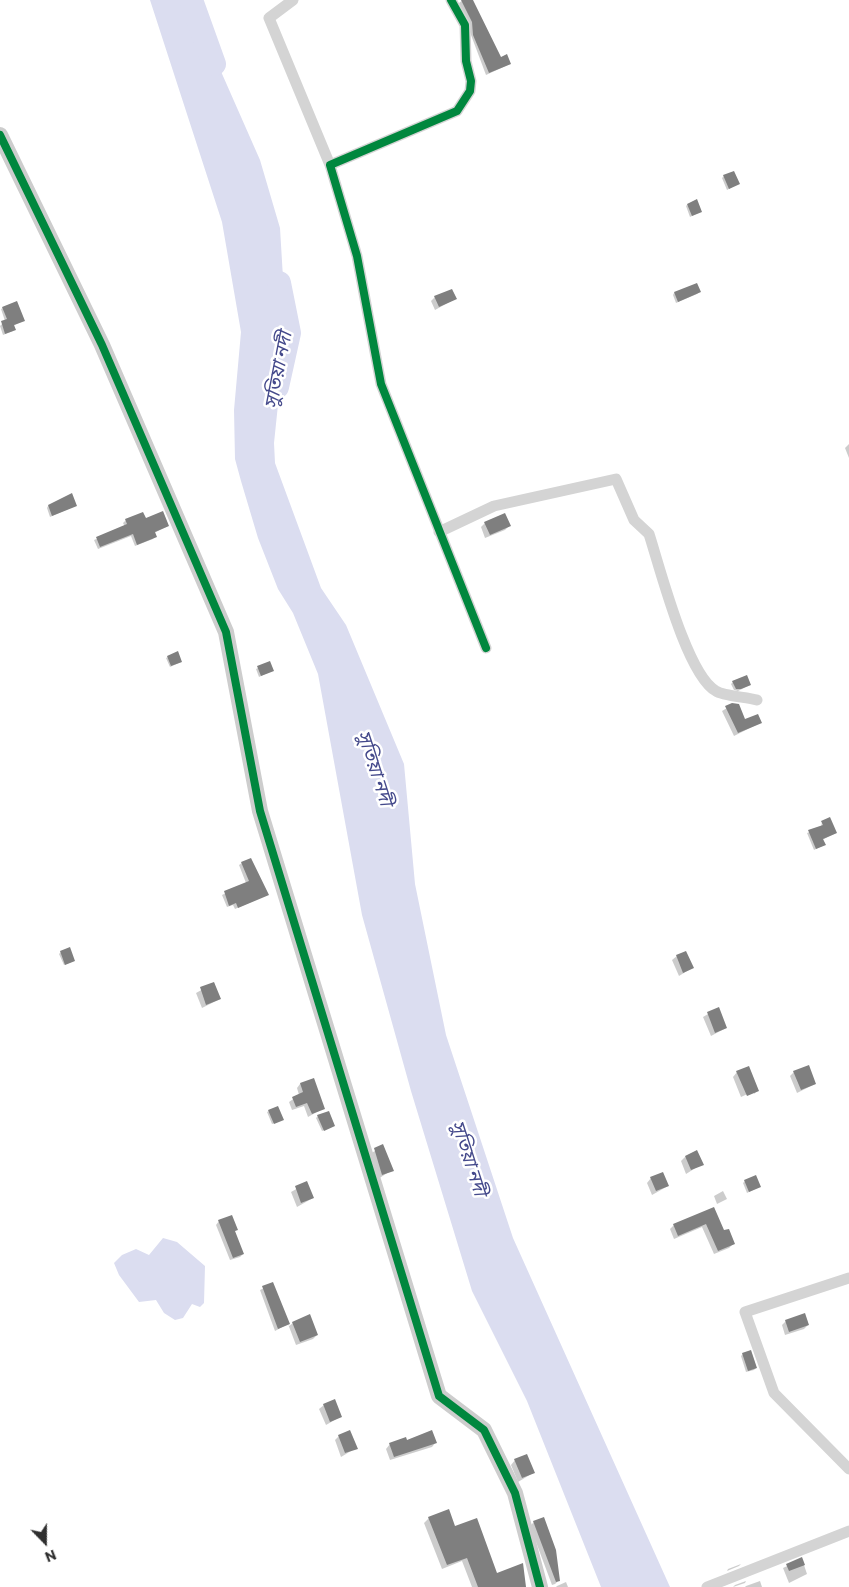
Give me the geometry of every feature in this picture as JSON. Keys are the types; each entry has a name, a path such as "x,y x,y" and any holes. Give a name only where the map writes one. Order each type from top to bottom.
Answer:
{"street":[{"path":"293,0 269,18 330,165 357,256 380,384 486,648"},
{"path":"330,165 457,111 470,91 471,81 466,61 465,25 451,0"},
{"path":"0,135 102,344 226,632 260,811 439,1396 484,1430 515,1492 540,1587"},
{"path":"439,532 494,506 616,479 634,520 649,534 687,651 704,681 716,692 757,700"},
{"path":"849,1278 745,1312 774,1393 849,1469"},
{"path":"707,1587 849,1531"}],"water":[{"path":"150,0 189,0 195,21 208,42 260,160 280,228 286,328 274,443 275,463 321,588 346,625 404,764 415,884 446,1035 513,1238 670,1587 601,1587 527,1401 472,1291 411,1091 362,915 318,674 293,613 278,589 258,538 235,459 234,410 241,332 222,222"},
{"path":"163,1238 177,1242 205,1266 204,1303 200,1307 192,1304 183,1318 175,1320 164,1313 156,1300 139,1302 119,1275 114,1263 122,1255 136,1249 149,1255"}],"building":[{"path":"461,0 473,0 501,57 507,54 511,64 489,73 473,35 472,22"},
{"path":"734,171 740,184 729,189 723,175"},
{"path":"697,199 702,212 692,216 687,204"},
{"path":"697,283 701,292 678,302 674,292"},
{"path":"452,289 457,299 439,307 434,296"},
{"path":"17,301 25,321 14,325 16,330 5,334 1,321 7,319 2,307"},
{"path":"72,493 77,506 52,516 48,505"},
{"path":"163,511 169,526 155,532 157,537 137,545 133,534 100,547 96,537 127,524 125,519 143,512 146,518"},
{"path":"505,513 511,526 490,535 484,522"},
{"path":"178,651 182,662 171,666 167,656"},
{"path":"270,661 274,671 261,676 257,666"},
{"path":"747,675 751,685 736,689 732,681"},
{"path":"732,703 739,704 745,719 758,714 762,723 738,733 725,706"},
{"path":"830,817 837,833 823,839 826,845 816,849 808,830 823,825 821,821"},
{"path":"251,858 269,895 238,908 236,903 229,906 224,891 249,881 241,862"},
{"path":"70,947 75,961 65,965 60,951"},
{"path":"686,951 694,968 683,973 676,955"},
{"path":"214,982 221,999 206,1005 200,987"},
{"path":"719,1007 727,1028 715,1033 707,1012"},
{"path":"809,1065 816,1084 801,1090 793,1071"},
{"path":"749,1066 759,1091 747,1096 736,1071"},
{"path":"314,1078 325,1109 312,1114 307,1103 296,1107 292,1097 303,1092 300,1083"},
{"path":"278,1106 284,1120 274,1124 268,1110"},
{"path":"329,1111 335,1126 324,1131 317,1115"},
{"path":"383,1144 394,1171 382,1175 374,1148"},
{"path":"697,1150 704,1165 691,1170 685,1156"},
{"path":"663,1172 669,1186 656,1191 650,1177"},
{"path":"756,1175 761,1187 749,1192 744,1180"},
{"path":"307,1181 314,1198 301,1203 295,1186"},
{"path":"714,1207 724,1230 729,1229 735,1244 718,1251 706,1224 678,1236 673,1224"},
{"path":"232,1215 238,1230 235,1231 244,1254 233,1258 218,1220"},
{"path":"273,1282 290,1324 278,1329 262,1286"},
{"path":"805,1313 809,1325 789,1332 785,1320"},
{"path":"310,1314 318,1335 300,1342 292,1322"},
{"path":"751,1350 757,1368 748,1371 742,1353"},
{"path":"335,1399 342,1417 330,1422 323,1404"},
{"path":"350,1430 358,1449 345,1453 338,1435"},
{"path":"432,1430 437,1443 394,1457 389,1443 406,1437 407,1440"},
{"path":"527,1454 535,1473 522,1478 514,1459"},
{"path":"449,1509 455,1526 477,1518 497,1573 523,1563 526,1587 478,1587 467,1558 447,1565 428,1517"},
{"path":"544,1517 556,1550 560,1581 556,1582 533,1521"},
{"path":"802,1557 805,1565 789,1571 786,1564"}],"waterway":[{"name":"সুতিয়া নদী","path":"191,0 214,64"},
{"name":"সুতিয়া নদী","path":"277,387 289,333 279,283"}],"cycle path":[{"path":"451,0 465,25 466,61 471,81 470,91 457,111 330,165 357,256 381,384 486,648"},
{"path":"0,135 102,345 226,632 260,811 439,1396 484,1430 515,1493 540,1587"}]}
